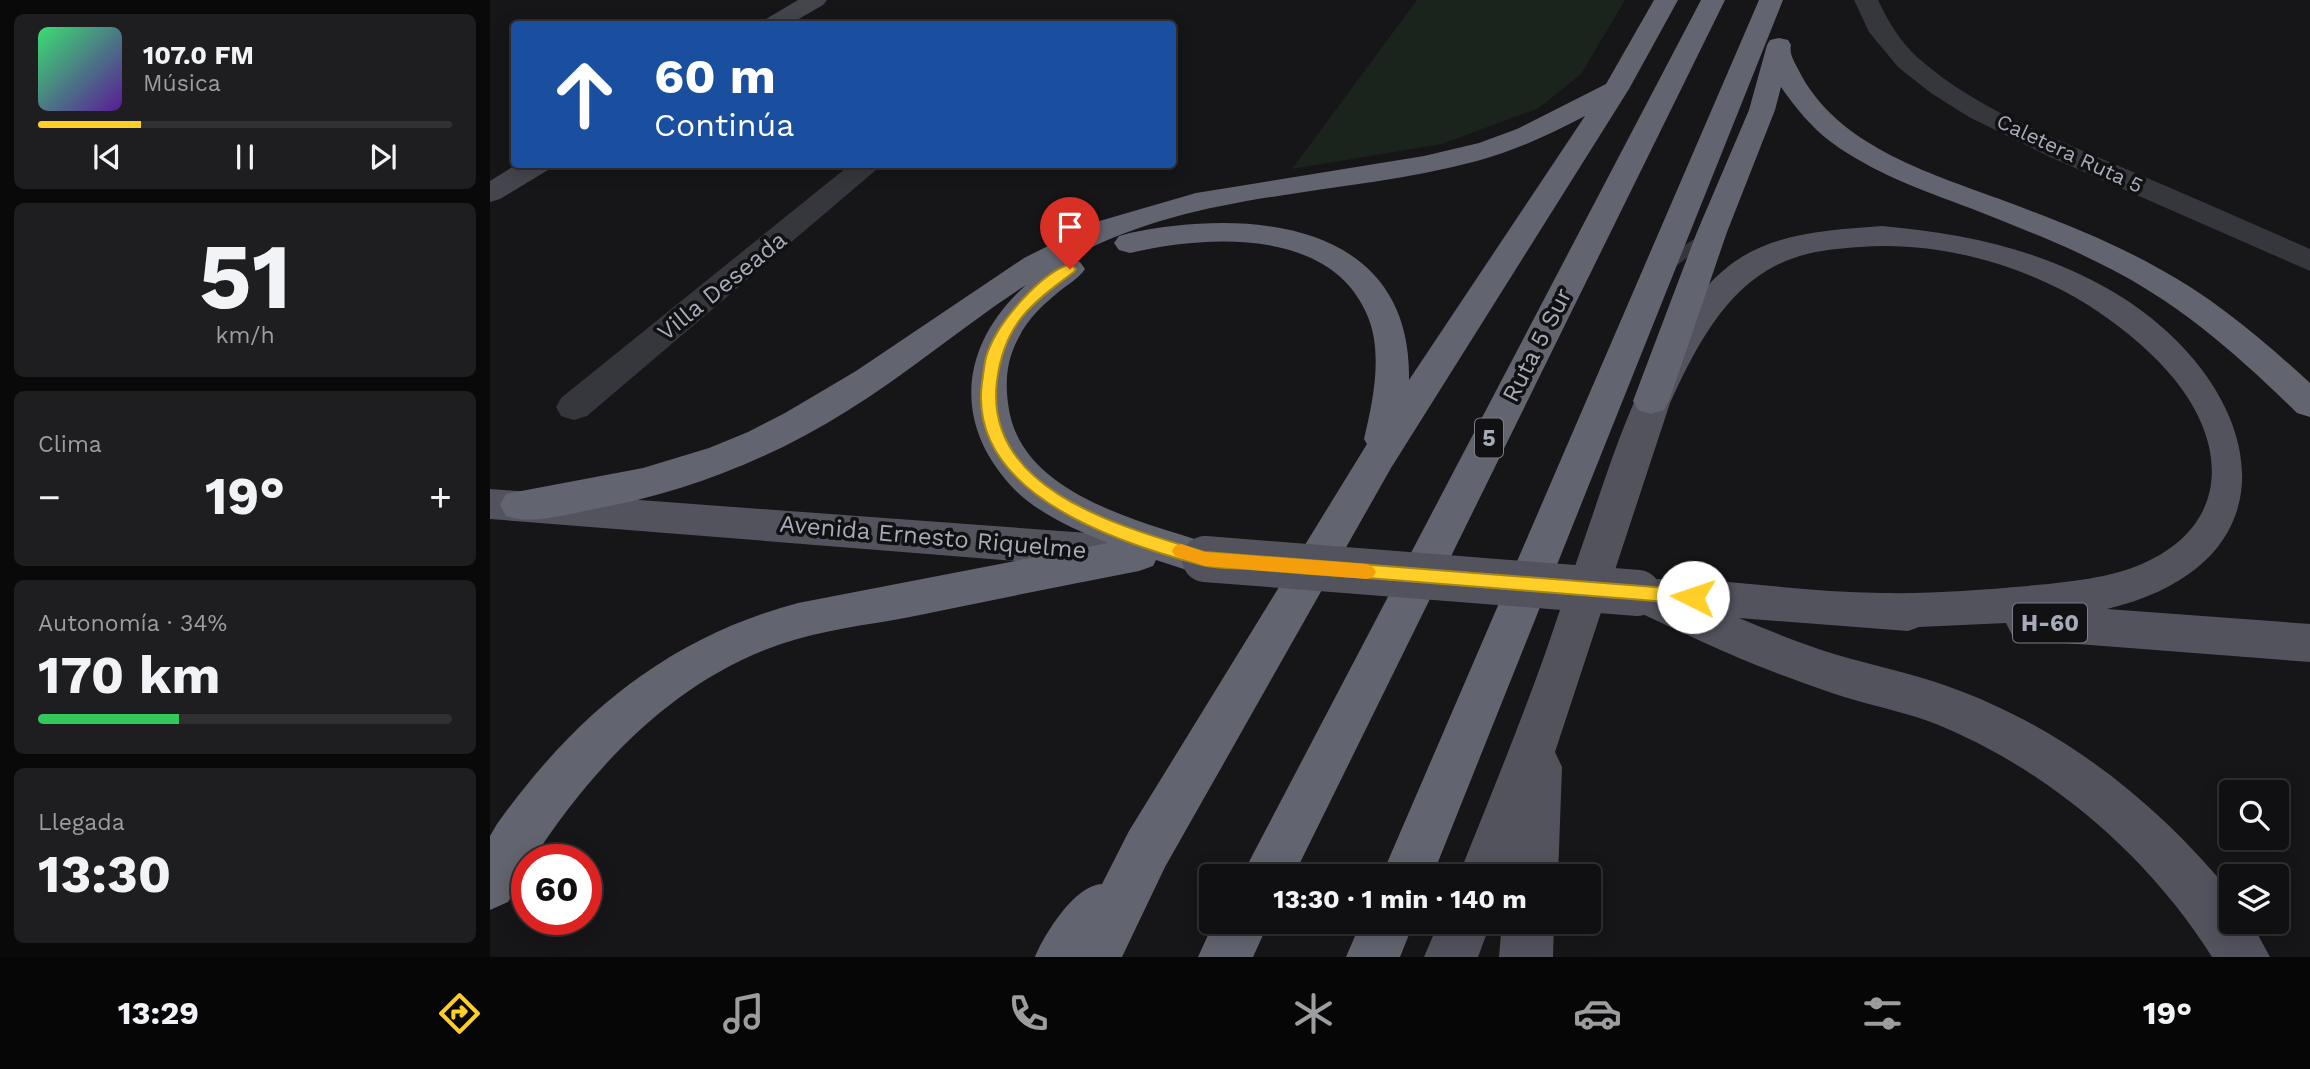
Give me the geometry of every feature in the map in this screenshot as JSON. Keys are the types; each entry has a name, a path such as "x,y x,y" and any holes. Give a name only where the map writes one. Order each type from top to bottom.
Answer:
{"highway":[{"path":"1094,957 1147,849 1378,458 1616,89 1666,0"},
{"name":"Ruta 5 Sur","path":"1273,864 1713,0"},
{"path":"1411,864 1771,0"},
{"path":"1651,401 1712,232 1762,110 1778,53 1787,0"},
{"path":"1778,53 1786,74 1800,96 1828,126 1853,145 1893,167 2064,235 2151,277 2237,336 2310,404"},
{"path":"500,506 605,494 648,484 760,442 836,402 1033,265 1106,229 1210,198 1470,155 1544,128 1616,89"},
{"path":"1205,559 1126,534 1080,515 1033,483 1017,468 1004,452 992,427 987,401 989,375 993,354 1002,334 1031,297 1070,269 1115,247 1140,240 1215,230 1242,231 1294,241 1318,249 1340,262 1359,277 1374,295 1385,316 1390,338 1391,391 1378,458"},
{"path":"490,884 523,826 550,788 589,746 653,692 721,650 767,630 856,609 1139,554"},
{"path":"1062,957 1147,849"},
{"path":"1225,957 1236,934"},
{"path":"1373,957 1383,934"}],"main road":[{"path":"779,21 815,0"},
{"path":"490,193 531,168"},
{"path":"1488,864 1540,735 1651,401 1693,324 1735,278 1757,262 1782,251 1821,240 1876,235 1924,239 1985,251 2059,277 2105,303 2158,341 2184,367 2205,395 2221,425 2230,454 2232,484 2225,512 2210,538 2186,560 2146,581 2074,600 1883,611"},
{"name":"Avenida Ernesto Riquelme","path":"500,506 2310,643"},
{"path":"1638,593 1814,667 1948,707 2000,730 2053,761 2104,798 2153,844 2198,894 2243,957"},
{"path":"1533,864 1540,735"},
{"path":"1451,957 1460,934"},
{"path":"1526,957 1527,934"}],"street":[{"name":"Caletera Ruta 5","path":"1866,0 1877,26 1896,50 1938,86 1966,104 2036,139 2310,261"},
{"name":"Villa Deseada","path":"575,407 864,168"}],"lane":[{"path":"1658,271 1712,232"}],"shaded area":[{"path":"1417,0 1625,0 1581,74 1539,108 1442,144 1292,169"}],"slow traffic":[{"path":"1181,551 1205,559 1367,572"}],"route":[{"path":"1070,269 1031,297 1002,334 993,354 987,401 992,427 1004,452 1017,468 1033,483 1080,515 1126,534 1205,559 1693,597"}]}
